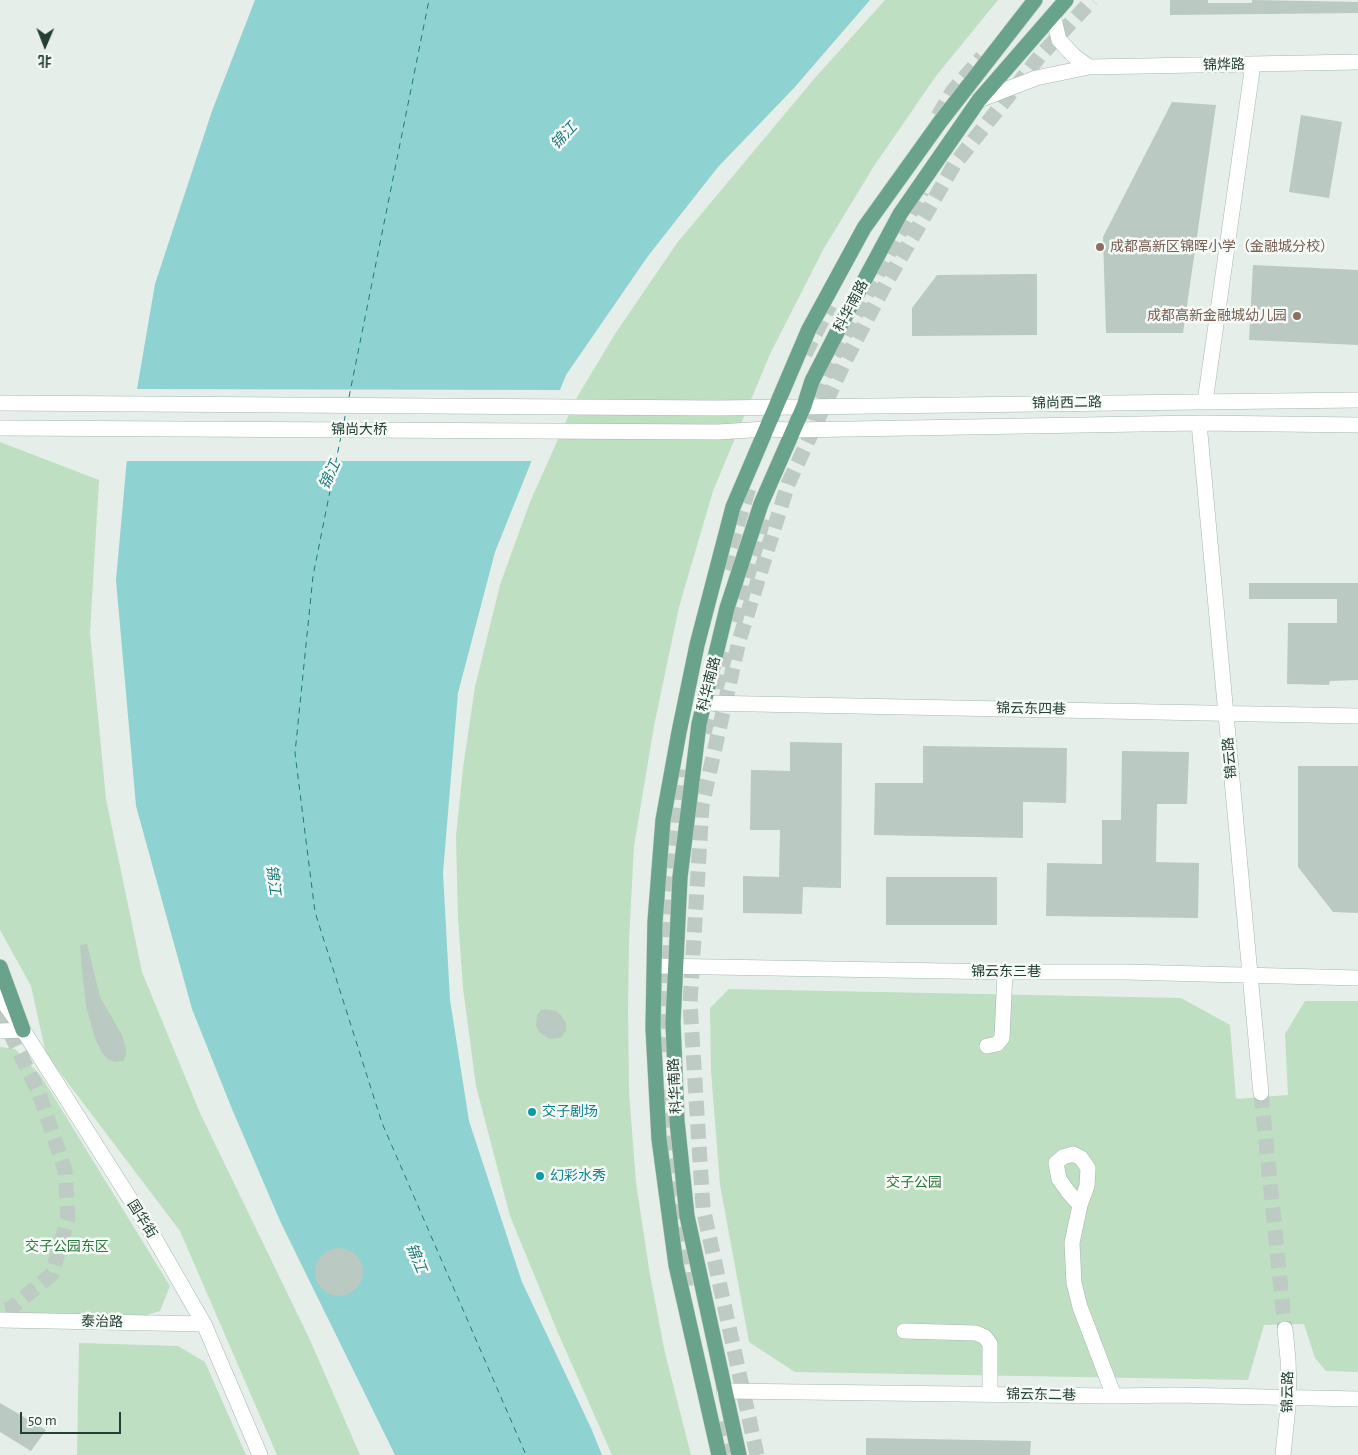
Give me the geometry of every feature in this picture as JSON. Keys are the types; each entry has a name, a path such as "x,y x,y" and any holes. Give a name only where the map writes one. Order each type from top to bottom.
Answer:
{"main road":[{"name":"科华南路","path":"719,1455 676,1265 660,1149 652,1028 655,922 663,820 697,645 733,507 809,329 864,228 940,122 1035,0"},
{"name":"科华南路","path":"739,1455 687,1216 677,1121 672,1022 675,967 680,877 699,724 727,608 762,504 816,373 900,214 979,100 1066,0"},
{"path":"0,967 23,1030"}],"street":[{"path":"1053,15 1059,40 1074,56 1089,67"},
{"name":"锦烨路","path":"979,100 1036,78 1089,67 1358,62"},
{"path":"1205,402 1253,64"},
{"name":"锦尚西二路","path":"776,406 1358,400"},
{"name":"锦尚大桥","path":"0,403 716,408 776,406"},
{"name":"锦尚大桥","path":"0,428 718,432 766,429 1199,423 1358,425"},
{"name":"锦云路","path":"1199,423 1261,1093"},
{"name":"锦云东四巷","path":"704,703 1358,716"},
{"name":"锦云东三巷","path":"655,966 1005,972 1124,972 1358,978"},
{"path":"987,1046 997,1044 1002,1038 1005,972"},
{"name":"国华街","path":"0,997 23,1030 150,1232 204,1324 260,1455"},
{"path":"0,1031 23,1030"},
{"path":"1080,1205 1072,1243 1074,1283 1080,1307 1114,1396"},
{"name":"泰治路","path":"0,1320 204,1324"},
{"name":"锦云路","path":"1283,1455 1289,1397 1285,1329"},
{"path":"904,1331 976,1333 985,1337 990,1344 990,1394"},
{"name":"锦云东二巷","path":"724,1391 1114,1396 1176,1395 1358,1399"}],"green space":[{"path":"885,0 998,0 936,76 874,166 824,248 770,354 713,491 679,607 654,726 634,846 629,940 629,1092 636,1183 650,1275 665,1353 691,1455 612,1455 558,1333 510,1216 476,1086 463,988 458,918 456,836 463,768 475,687 500,585 530,502 576,399 615,334 677,243 814,79"},
{"path":"0,442 99,480 90,633 106,799 142,972 200,1113 310,1340 360,1455 277,1455 180,1231 46,1054 31,986 0,930"},
{"name":"交子公园","path":"729,989 1181,998 1230,1025 1236,1099 1288,1095 1285,1034 1305,1001 1358,1001 1358,1372 1326,1371 1315,1358 1304,1324 1264,1325 1248,1380 795,1372 749,1342 720,1185 711,1071 710,1008"},
{"name":"交子公园东区","path":"0,1047 15,1049 41,1076 170,1286 160,1311 147,1315 0,1313"},
{"path":"79,1343 178,1346 205,1362 246,1455 77,1455"}],"water":[{"name":"锦江","path":"255,0 870,0 794,88 718,167 648,256 566,375 495,552 458,693 443,873 450,1000 469,1121 522,1282 602,1455 395,1455 281,1223 192,1009 136,806 116,580 129,436 155,284 212,111"}],"pier":[{"path":"134,389 562,390 534,461 124,461"}],"building":[{"path":"1170,0 1208,0 1208,3 1252,3 1252,0 1358,2 1358,13 1170,15"},
{"path":"1172,102 1216,105 1183,333 1106,333 1103,237"},
{"path":"1301,115 1342,122 1329,198 1289,192"},
{"path":"1253,265 1358,270 1358,345 1249,340"},
{"path":"1037,274 1037,335 912,336 912,308 937,275"},
{"path":"1249,583 1358,583 1358,680 1330,681 1329,685 1287,684 1288,623 1337,623 1337,599 1249,599"},
{"path":"790,742 842,743 841,888 803,887 802,914 743,913 743,876 779,877 780,830 750,830 751,770 790,771"},
{"path":"923,746 1067,748 1066,803 1023,802 1023,838 874,835 875,783 923,783"},
{"path":"1122,751 1189,752 1187,804 1157,804 1156,862 1199,863 1198,918 1046,916 1047,863 1102,864 1102,820 1121,820"},
{"path":"1298,766 1358,766 1358,913 1333,912 1298,867"},
{"path":"886,877 997,877 997,925 886,925"},
{"path":"87,944 100,997 122,1035 126,1049 126,1056 123,1061 115,1062 109,1060 102,1053 95,1038 86,1006 82,971 80,945"},
{"path":"541,1010 556,1011 566,1023 566,1030 561,1038 549,1039 539,1032 536,1025 537,1015"},
{"path":"334,1248 344,1248 356,1255 363,1267 363,1277 356,1289 344,1296 334,1296 326,1292 319,1285 315,1277 315,1267 319,1259 326,1252"},
{"path":"0,1403 46,1430 31,1451 0,1432"},
{"path":"866,1438 1031,1441 1030,1455 866,1455"}],"ferry route":[{"path":"349,397 429,0"},
{"path":"344,422 346,411"},
{"path":"341,436 313,576 295,753 315,912 382,1123 526,1455"}],"tunnel":[{"path":"757,1455 703,1208 690,1003 702,806 739,641 788,484 844,363 886,283 954,165 1040,56 1092,0"},
{"path":"938,116 952,92 982,57"},
{"path":"806,418 831,361 922,191"},
{"path":"805,354 830,305"},
{"path":"724,569 751,481"},
{"path":"735,622 764,517"},
{"path":"704,733 728,645"},
{"path":"660,1052 663,921 678,769"},
{"path":"0,1012 39,1093 65,1170 68,1218 52,1274 10,1309 0,1311"},
{"path":"663,1090 686,1286"},
{"path":"1261,1093 1285,1329"},
{"path":"719,1422 727,1455"}],"place":[{"name":"成都高新区锦晖小学（金融城分校）","path":"1100,247"},
{"name":"成都高新金融城幼儿园","path":"1297,316"},
{"name":"交子剧场","path":"532,1112"},
{"name":"幻彩水秀","path":"540,1176"}]}
